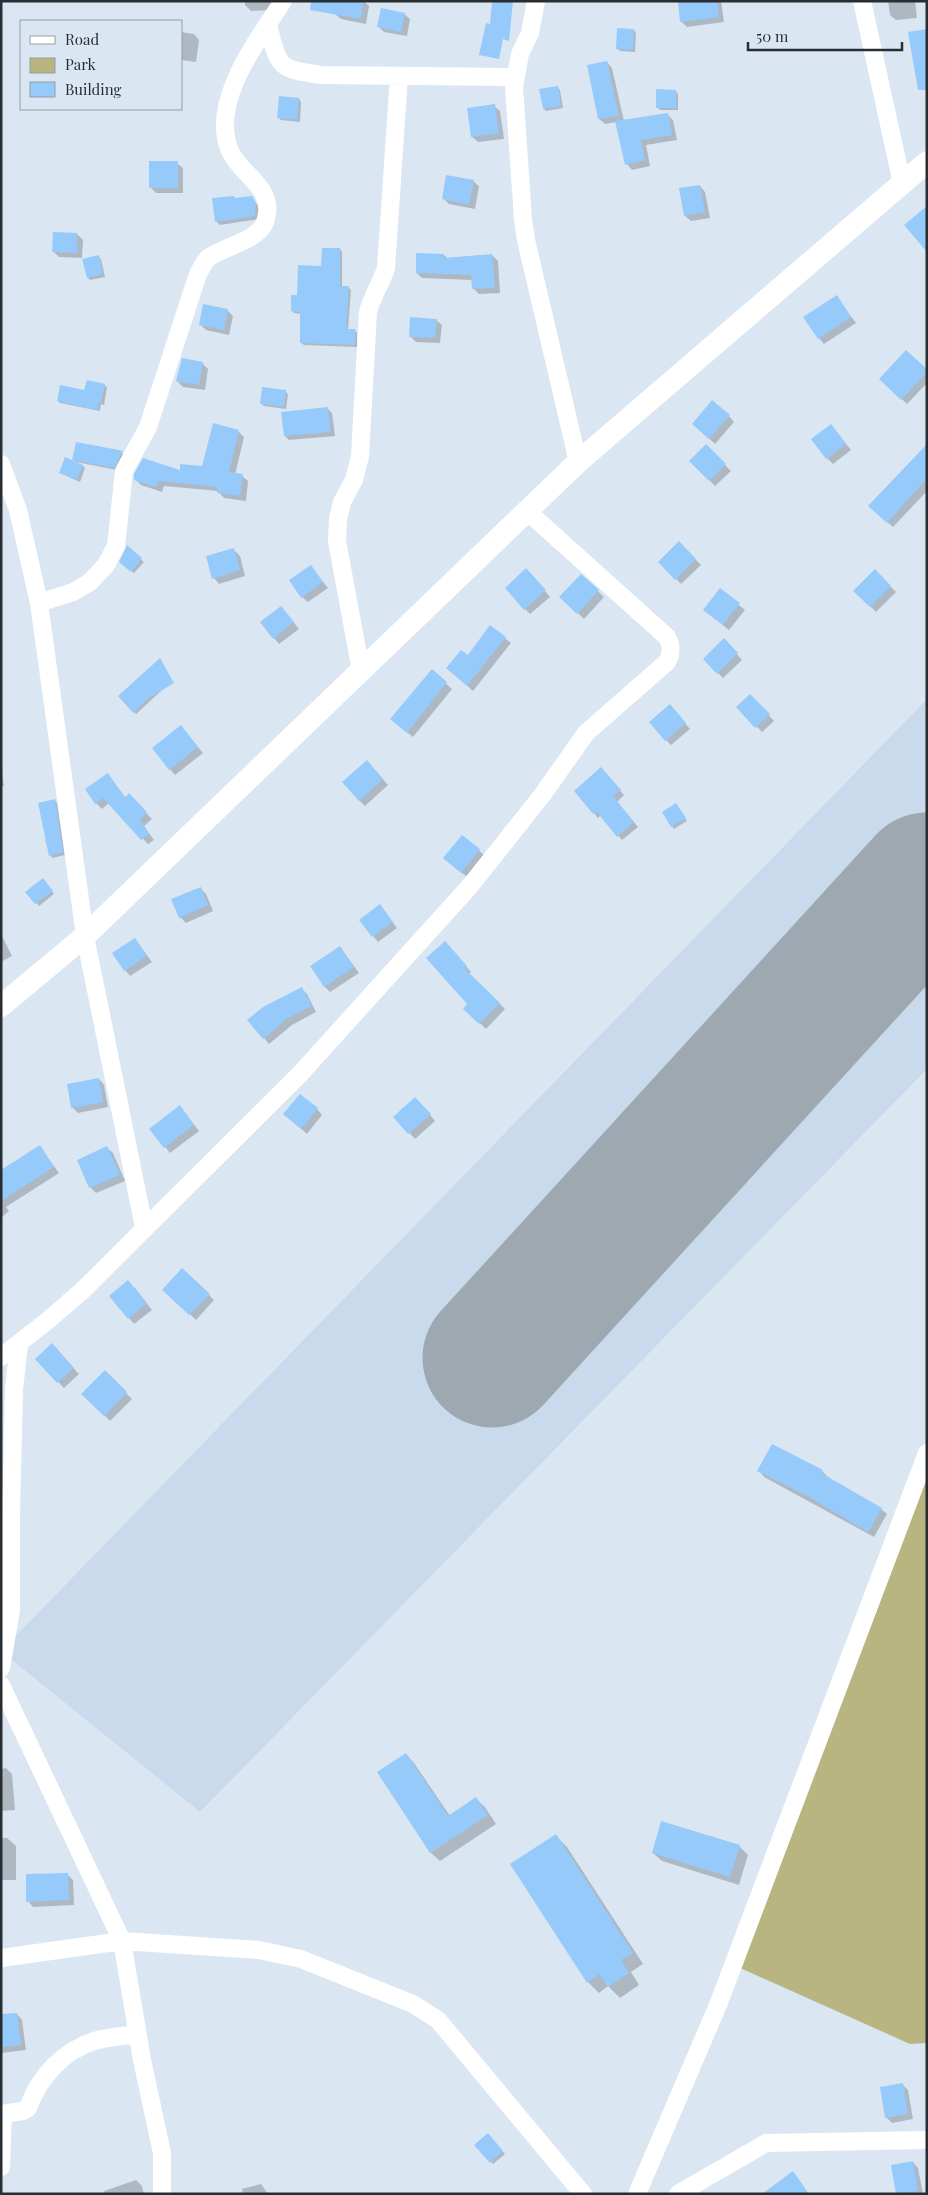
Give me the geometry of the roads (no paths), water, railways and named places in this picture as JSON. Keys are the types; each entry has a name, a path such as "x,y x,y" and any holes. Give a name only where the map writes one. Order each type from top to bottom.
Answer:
{"street":[{"path":"38,603 73,592 90,582 106,565 116,546 124,471 148,427 198,274 207,259 257,234 265,223 267,207 261,187 241,167 230,151 226,130 226,106 239,71 283,1"},
{"path":"536,1 530,33 520,54 515,77 526,240 578,462"},
{"path":"862,1 902,182"},
{"path":"268,25 276,57 292,71 321,75 515,77"},
{"path":"361,670 337,541 342,502 354,480 360,456 368,312 371,298 381,282 386,268 399,76"},
{"path":"1,1006 85,936 578,462 927,162"},
{"path":"1,464 18,510 38,603 85,936 144,1227"},
{"path":"1,1357 83,1290 144,1227 300,1074 464,893 543,794 586,734 667,662 671,654 671,644 667,637 527,511"},
{"path":"1,1668 11,1610 14,1390 19,1342"},
{"path":"637,2194 718,2005 927,1453"},
{"path":"1,1685 122,1941 137,2034 162,2154 162,2194"},
{"path":"1,1958 122,1941 259,1950 301,1959 413,2004 438,2020 583,2194"},
{"path":"1,2167 2,2114 23,2111 28,2108 46,2073 70,2052 95,2041 137,2034"},
{"path":"678,2194 766,2142 927,2140"}]}
